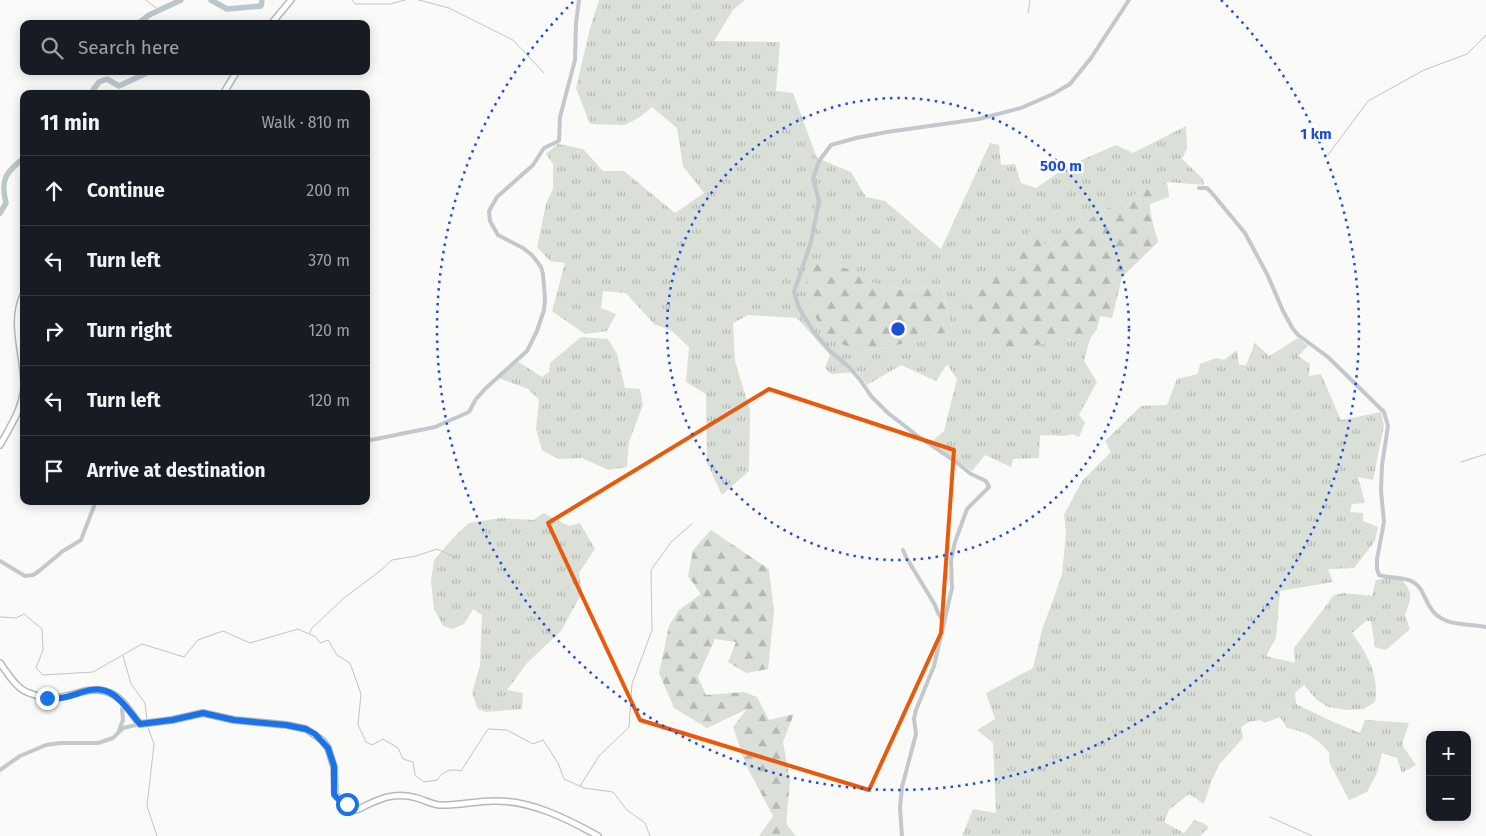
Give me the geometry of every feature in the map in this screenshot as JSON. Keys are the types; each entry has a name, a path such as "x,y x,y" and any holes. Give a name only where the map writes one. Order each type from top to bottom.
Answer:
{"street":[{"path":"274,20 291,0"},
{"path":"370,440 435,428 469,412 476,399 486,388 523,356 532,343 545,304 541,267 532,255 523,248 498,235 490,221 489,211 498,197 533,166 544,148 549,144 559,141 560,117 575,60 579,0"},
{"path":"902,836 900,808 902,787 916,734 914,719 927,680 934,666 952,588 951,560 967,509 988,487 986,481 971,474 919,437 871,396 849,367 830,351 814,332 799,308 794,292 811,242 819,201 813,179 819,161 831,145 872,135 979,119 1021,108 1053,94 1070,84 1091,58 1129,0"},
{"path":"225,90 235,75"},
{"path":"1199,188 1207,188 1245,233 1293,328 1328,357 1384,412 1388,426 1382,465 1381,491 1384,522 1377,559 1379,574 1410,580 1424,593 1432,611 1440,619 1486,627"},
{"path":"20,305 18,320 20,342"},
{"path":"0,445 20,406"},
{"path":"0,562 25,576 33,575 63,550 81,540 94,505"},
{"path":"903,550 936,605 943,621"},
{"path":"0,663 19,687 37,696 55,699 86,691 100,690 114,695 126,705 141,724"},
{"path":"0,770 20,756 46,745 98,743 113,738 122,724 122,709 126,705"},
{"path":"118,732 128,726 203,713 234,720 306,729 315,734 328,748 334,766 335,796 354,810 359,810 382,798 398,795 413,796 438,805 504,801 522,804 553,814 598,836"}],"highlighted area":[{"path":"769,389 954,450 941,633 869,790 640,720 548,523"}],"green space":[{"path":"599,0 745,0 733,10 714,41 780,42 776,91 793,93 817,158 851,172 866,197 885,201 941,249 990,143 999,145 1001,165 1015,164 1021,183 1036,188 1068,166 1116,145 1133,153 1186,126 1187,148 1182,159 1203,179 1204,185 1167,182 1138,193 1098,213 1051,250 1017,273 1011,274 1006,352 1058,340 1090,339 1084,361 1097,382 1079,415 1085,423 1079,437 1072,434 1065,436 1040,435 1039,458 1013,459 1011,467 985,455 972,471 931,442 944,431 957,379 947,364 936,381 901,365 867,385 857,372 831,374 825,368 830,355 797,318 748,315 733,323 735,361 750,411 749,471 722,495 707,463 706,394 686,382 689,347 672,331 654,324 626,293 603,291 601,308 616,314 607,331 585,334 552,311 565,263 550,261 537,247 546,204 553,189 553,164 546,154 558,144 583,149 603,171 624,171 675,213 704,193 683,166 677,128 652,107 640,117 625,125 590,124 576,88 590,28","holes":["848,269 878,286 914,290 941,284 953,331 881,349 858,351"]},
{"path":"1167,182 1169,197 1150,204 1158,242 1122,277 1112,318 1100,316 1097,329 1090,339 1058,340 1007,352 969,312 975,285 985,272 1011,274 1017,272 1013,246 1031,230 1051,250 1098,213 1138,193"},
{"path":"805,256 848,269 878,286 913,290 941,284 953,331 881,349 858,351 833,340 819,324 807,297"},
{"path":"581,337 608,339 617,354 625,388 640,389 643,405 629,442 627,467 608,470 582,458 558,459 542,450 536,429 539,400 528,389 499,378 517,361 542,377 549,372 550,363"},
{"path":"1298,338 1308,346 1298,356 1310,364 1309,376 1321,374 1341,420 1381,412 1384,426 1373,480 1358,477 1365,503 1352,504 1350,512 1363,513 1363,521 1378,527 1375,541 1354,568 1328,569 1333,582 1280,591 1276,638 1266,656 1295,663 1294,648 1334,595 1344,593 1372,596 1376,580 1386,578 1402,580 1410,593 1410,601 1405,615 1410,629 1386,650 1375,647 1371,621 1366,621 1352,633 1363,649 1374,674 1376,683 1375,702 1364,709 1348,710 1328,707 1317,700 1304,685 1295,693 1296,704 1360,733 1365,720 1409,723 1402,745 1416,765 1402,773 1397,758 1382,753 1377,773 1367,792 1349,800 1329,762 1330,754 1326,749 1311,736 1287,728 1280,717 1264,723 1261,720 1249,722 1241,727 1243,738 1219,765 1204,804 1189,794 1169,810 1164,822 1184,833 1194,820 1209,827 1200,836 962,836 973,809 996,813 993,743 977,730 995,719 986,693 1033,668 1042,630 1062,575 1066,532 1064,515 1082,481 1111,452 1105,441 1141,406 1167,405 1177,379 1198,374 1200,364 1216,358 1224,360 1237,350 1239,365 1246,365 1255,343 1269,356"},
{"path":"543,513 569,526 580,523 595,549 579,573 582,593 561,631 527,663 507,690 523,693 522,709 486,712 478,709 472,693 480,665 482,615 473,609 464,624 452,629 443,626 434,609 431,581 434,560 469,523 501,518 534,520"},
{"path":"711,530 769,569 774,612 768,669 746,673 728,662 736,642 715,639 698,677 706,695 744,692 757,697 769,720 794,714 783,742 790,781 786,824 796,836 759,836 773,816 746,765 733,727 747,709 707,728 674,708 659,673 669,626 679,610 701,594 688,576 693,550"}],"waterway":[{"path":"146,0 160,11"},
{"path":"143,20 181,0"},
{"path":"211,0 227,9 261,6 262,0"},
{"path":"352,0 355,4 390,4 405,0"},
{"path":"419,0 449,8 513,40 544,73"},
{"path":"1028,13 1030,0"},
{"path":"1328,155 1368,101 1424,70 1467,54 1486,35"},
{"path":"93,90 99,82 107,79 119,86 142,75"},
{"path":"0,213 6,203 4,182 9,172 20,162"},
{"path":"1461,462 1486,454"},
{"path":"580,786 599,756 629,727 632,684 652,630 651,570 672,541 692,524"},
{"path":"310,633 311,629 344,598 392,560 416,556 437,549 457,558"},
{"path":"0,617 16,618 24,614 42,629 43,650 36,668 43,675 93,672 142,644 184,657 198,640 223,631 250,643 298,629 316,637 320,643 328,640 337,655 350,663 361,694 358,725 366,742 372,745 383,739 398,748 403,759 413,762 415,775 424,782 437,780 447,771 461,771 488,729 507,730 533,744 543,740 558,763 564,779 584,788 613,792 627,810 645,823 650,836"},
{"path":"123,656 131,684 145,703 147,721"},
{"path":"147,725 154,744 147,806 157,836"},
{"path":"1270,817 1312,836"}],"route":[{"path":"47,698 64,698 86,691 100,690 114,695 121,700 140,724 172,720 203,713 234,720 297,726 306,729 322,740 328,748 334,766 334,794 347,804"}]}
